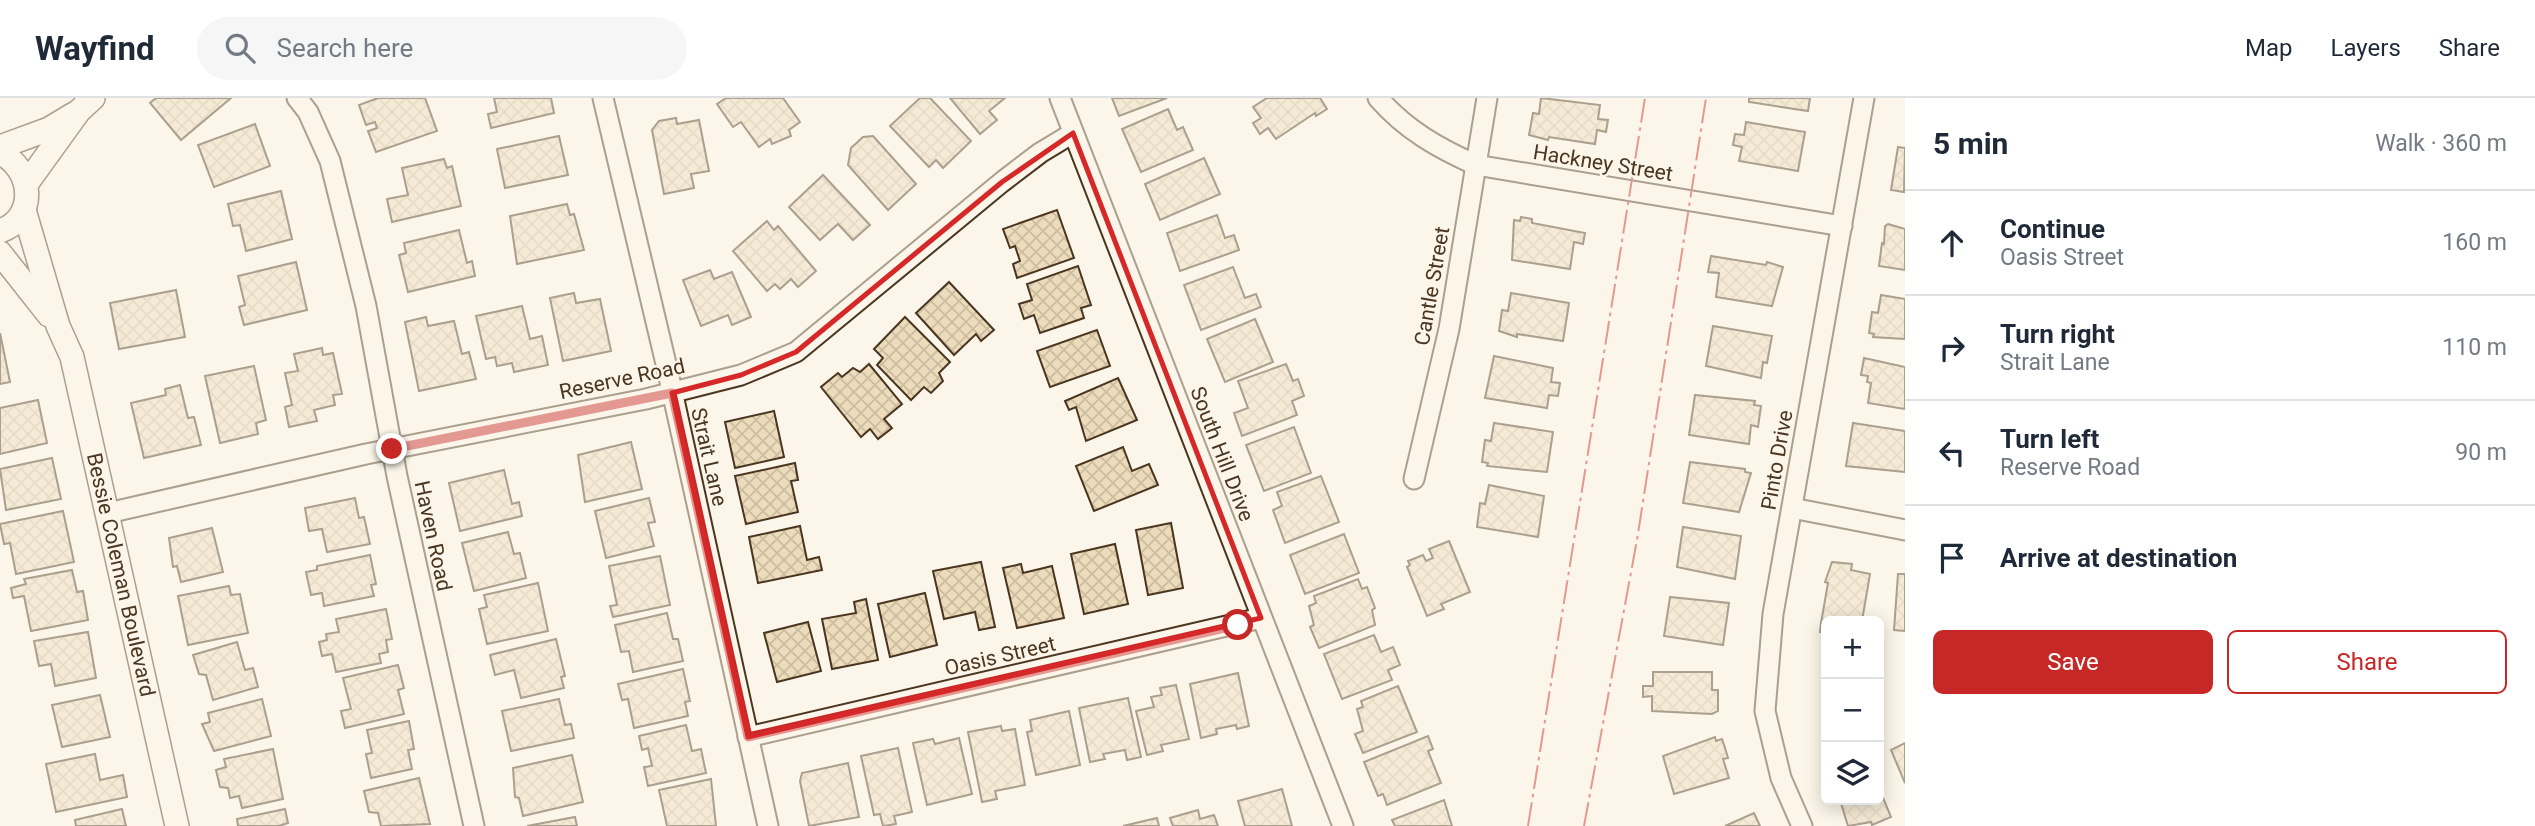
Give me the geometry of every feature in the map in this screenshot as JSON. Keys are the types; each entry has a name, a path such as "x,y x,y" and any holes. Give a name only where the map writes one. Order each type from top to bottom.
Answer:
{"street":[{"name":"Haven Road","path":"297,98 308,112 330,161 366,306 392,449 474,826"},
{"name":"Strait Lane","path":"603,98 768,826"},
{"name":"South Hill Drive","path":"1060,98 1343,826"},
{"name":"Hackney Street","path":"1378,98 1395,118 1435,146 1476,165 1842,226"},
{"name":"Cantle Street","path":"1414,480 1449,329 1487,98"},
{"name":"Pinto Drive","path":"1802,826 1781,778 1765,712 1773,614 1864,98"},
{"path":"0,147 49,129 86,105"},
{"path":"0,231 16,221 24,209 27,183 86,105"},
{"name":"Reserve Road","path":"108,513 392,449 672,393 741,375 796,352 1002,182 1040,153 1073,133"},
{"path":"0,153 13,161 27,183"},
{"name":"Bessie Coleman Boulevard","path":"24,209 58,326 72,357 177,826"},
{"name":"Bessie Coleman Boulevard","path":"0,253 58,326"},
{"path":"1792,508 1905,530"},
{"name":"Oasis Street","path":"748,737 1261,618"}],"highlighted area":[{"path":"1073,133 1261,618 748,737 672,393 741,375 796,352 1002,182"}],"building":[{"path":"156,98 231,98 181,140 150,103"},
{"path":"378,98 425,98 437,131 376,152 368,131 377,128 375,122 366,125 359,105"},
{"path":"494,98 551,98 554,113 491,128 488,114 497,112"},
{"path":"726,98 783,98 800,122 789,130 791,136 772,144 770,139 759,147 741,122 733,127 717,104"},
{"path":"920,98 930,98 971,141 943,168 936,160 929,167 890,126"},
{"path":"950,98 1005,98 989,111 997,120 980,134"},
{"path":"1112,98 1167,98 1119,116"},
{"path":"1267,98 1320,98 1327,109 1316,116 1315,113 1276,139 1268,128 1260,134 1253,123 1261,118 1253,107"},
{"path":"1541,98 1600,105 1598,119 1608,120 1606,132 1597,130 1595,144 1549,137 1548,140 1529,135 1533,113 1539,114"},
{"path":"1749,98 1810,98 1808,111 1749,102"},
{"path":"1168,109 1177,130 1183,127 1193,150 1141,172 1122,129"},
{"path":"676,118 677,124 699,120 709,171 691,174 694,188 664,194 652,130 659,121"},
{"path":"1746,122 1805,132 1798,171 1739,161 1742,147 1733,145 1735,134 1744,135"},
{"path":"255,124 270,166 214,187 198,145"},
{"path":"559,136 568,175 505,188 497,149"},
{"path":"873,136 916,184 888,210 848,165 851,148 863,137"},
{"path":"1898,147 1905,148 1904,192 1891,190"},
{"path":"1204,158 1220,194 1160,220 1145,184"},
{"path":"444,159 447,168 452,166 461,206 392,222 387,199 408,195 402,168"},
{"path":"823,175 870,225 853,240 838,224 820,240 789,207"},
{"path":"281,191 292,239 246,251 240,225 233,226 228,204"},
{"path":"567,204 570,215 574,214 584,250 517,264 510,216"},
{"path":"1057,210 1074,258 1017,278 1013,264 1020,261 1015,246 1010,248 1003,229"},
{"path":"1217,215 1225,238 1234,235 1239,250 1180,271 1167,233"},
{"path":"1521,217 1532,219 1532,223 1585,233 1583,244 1574,242 1570,269 1512,260 1514,220 1520,221"},
{"path":"767,221 774,230 778,226 816,271 798,287 791,279 780,289 775,284 767,291 733,251"},
{"path":"1888,224 1905,229 1905,270 1879,266 1885,226"},
{"path":"459,230 467,263 472,261 475,276 408,292 399,255 406,253 404,243"},
{"path":"1711,256 1766,265 1767,262 1783,267 1772,306 1716,297 1719,273 1708,272"},
{"path":"296,262 307,310 244,325 239,307 245,305 238,276"},
{"path":"1078,266 1091,305 1081,308 1084,318 1040,333 1034,315 1024,319 1019,304 1032,300 1027,284"},
{"path":"1233,267 1245,298 1256,294 1261,307 1201,330 1184,285"},
{"path":"710,270 714,279 732,272 751,317 732,325 728,315 701,326 683,280"},
{"path":"949,282 994,330 981,341 976,334 954,355 916,313"},
{"path":"176,290 185,337 119,349 110,303"},
{"path":"574,293 576,303 600,299 611,351 563,361 550,298"},
{"path":"1511,293 1569,303 1563,341 1517,334 1517,337 1499,331 1502,310 1508,311"},
{"path":"1881,295 1905,299 1905,339 1873,337 1874,334 1869,333 1872,312 1878,313"},
{"path":"522,306 530,339 542,336 548,365 514,372 512,363 497,366 495,357 486,359 476,316"},
{"path":"426,317 428,326 454,321 462,354 469,352 476,379 419,391 405,322"},
{"path":"905,317 950,362 939,373 943,381 931,393 924,387 911,400 877,365 883,358 874,349"},
{"path":"1255,319 1273,362 1225,382 1207,339"},
{"path":"1713,326 1772,336 1767,363 1763,362 1761,378 1706,366"},
{"path":"1097,330 1110,366 1050,387 1037,351"},
{"path":"0,333 10,382 0,384"},
{"path":"322,348 323,355 333,353 342,394 333,395 335,405 314,410 317,421 289,427 285,407 292,405 285,373 298,371 294,354"},
{"path":"1494,356 1553,368 1551,382 1560,383 1558,396 1549,395 1547,408 1485,398"},
{"path":"1864,358 1905,367 1905,409 1868,403 1871,383 1867,382 1868,376 1861,375"},
{"path":"869,364 902,404 884,419 892,428 878,439 870,429 861,437 821,387 838,373 842,377 853,368 860,372"},
{"path":"1286,364 1293,381 1298,379 1304,396 1292,401 1297,415 1242,436 1234,413 1248,408 1238,381"},
{"path":"254,366 266,420 256,423 258,434 220,443 205,376"},
{"path":"1118,378 1137,420 1086,441 1076,407 1069,410 1065,401"},
{"path":"180,385 188,418 194,417 201,445 144,458 131,403 166,395 165,389"},
{"path":"1695,395 1755,401 1754,405 1761,406 1758,427 1751,425 1749,444 1689,435"},
{"path":"38,400 47,443 0,454 0,408"},
{"path":"774,411 784,457 735,468 725,422"},
{"path":"1494,423 1553,432 1547,472 1487,466 1488,463 1482,462 1485,440 1491,441"},
{"path":"1853,423 1905,431 1905,472 1846,466"},
{"path":"1294,427 1311,473 1264,491 1246,445"},
{"path":"631,442 642,489 585,502 578,455"},
{"path":"1123,447 1132,471 1149,464 1158,485 1094,511 1076,466"},
{"path":"52,458 61,499 6,510 0,469"},
{"path":"1690,462 1745,469 1745,472 1751,473 1739,512 1683,503"},
{"path":"795,463 798,480 791,481 798,512 746,524 735,476"},
{"path":"504,470 512,504 519,502 522,516 460,531 449,483"},
{"path":"1321,476 1339,522 1285,543 1273,510 1282,506 1277,492"},
{"path":"1489,485 1544,496 1538,537 1477,527 1480,503 1485,504"},
{"path":"355,498 359,518 364,517 370,544 327,552 322,529 309,531 305,508"},
{"path":"649,498 655,522 648,523 654,546 606,558 595,511"},
{"path":"63,511 74,562 16,574 10,543 4,544 0,524"},
{"path":"1171,523 1183,588 1148,595 1136,530"},
{"path":"800,526 807,560 819,557 822,570 758,583 749,537"},
{"path":"1683,527 1741,536 1735,579 1677,567"},
{"path":"212,528 223,572 181,582 177,566 173,567 169,538"},
{"path":"508,532 514,554 520,553 526,578 474,591 462,543"},
{"path":"1344,534 1359,573 1305,594 1290,555"},
{"path":"1449,541 1470,592 1441,604 1444,609 1427,616 1407,567 1410,565 1408,561 1423,555 1426,561 1433,558 1429,549"},
{"path":"1115,544 1128,604 1084,614 1071,554"},
{"path":"370,555 376,584 371,585 374,596 324,606 322,593 311,595 306,572 317,570 317,566"},
{"path":"660,556 670,605 613,617 610,606 617,605 609,566"},
{"path":"981,562 995,627 979,630 975,612 944,619 933,571"},
{"path":"1832,562 1852,564 1851,570 1870,574 1863,616 1823,616 1828,583 1825,582"},
{"path":"1021,564 1023,573 1052,566 1064,618 1017,628 1003,568"},
{"path":"72,570 77,592 83,591 88,620 31,631 24,596 13,598 11,588 26,584 24,579"},
{"path":"1898,574 1905,574 1905,631 1894,630"},
{"path":"1358,579 1362,589 1367,587 1375,608 1372,610 1375,625 1319,648 1310,627 1314,625 1309,606 1316,603 1314,596"},
{"path":"538,583 548,631 487,644 479,609 487,607 484,595"},
{"path":"229,586 231,595 240,594 248,633 188,645 178,596"},
{"path":"925,593 937,645 890,657 878,604"},
{"path":"1670,597 1729,603 1723,645 1664,636"},
{"path":"866,599 878,660 832,669 822,619 856,613 854,602"},
{"path":"386,609 392,639 386,640 388,652 379,654 381,663 336,672 332,654 322,656 319,642 327,640 326,634 339,632 336,619"},
{"path":"667,613 673,639 678,639 683,661 633,672 629,651 621,652 615,625"},
{"path":"808,622 821,671 777,682 764,633"},
{"path":"88,632 96,678 55,686 51,664 39,666 34,641"},
{"path":"1374,635 1381,652 1393,647 1400,665 1388,670 1392,680 1342,699 1324,654"},
{"path":"556,639 565,676 561,677 564,688 521,698 514,670 495,675 490,655"},
{"path":"237,642 245,670 253,668 258,687 213,700 206,675 199,674 193,655"},
{"path":"398,665 404,688 398,690 404,714 345,728 341,711 351,709 343,678"},
{"path":"683,669 690,701 685,702 688,716 634,728 628,699 622,700 618,684"},
{"path":"1653,672 1712,672 1712,690 1718,690 1718,711 1712,714 1652,711 1652,696 1643,697 1643,686 1653,686"},
{"path":"1238,673 1249,726 1237,729 1236,725 1216,729 1217,734 1201,738 1190,684"},
{"path":"1176,685 1189,739 1161,745 1163,751 1147,755 1136,711 1154,707 1151,697 1162,695 1160,688"},
{"path":"1398,686 1417,732 1363,753 1355,734 1363,731 1357,709 1363,707 1361,701"},
{"path":"100,695 110,737 62,747 52,705"},
{"path":"1128,698 1141,757 1127,760 1125,750 1103,754 1105,759 1090,762 1079,708"},
{"path":"262,699 271,736 214,751 202,724 210,722 208,713"},
{"path":"559,699 565,725 571,724 574,738 511,751 502,711"},
{"path":"1069,711 1080,765 1036,775 1027,732 1032,731 1030,720"},
{"path":"409,721 414,749 408,750 412,769 371,778 366,754 372,753 367,730"},
{"path":"686,725 692,751 701,749 706,773 648,786 644,767 652,766 648,748 642,750 639,736"},
{"path":"1001,726 1002,731 1015,729 1025,785 995,791 997,799 982,802 968,732"},
{"path":"1428,736 1433,749 1428,751 1441,783 1387,805 1383,794 1378,796 1364,762"},
{"path":"1715,737 1716,741 1722,739 1728,758 1723,759 1729,778 1674,794 1663,756"},
{"path":"959,738 972,794 927,805 913,743 933,739 935,744"},
{"path":"1905,743 1905,783 1891,750"},
{"path":"898,748 912,812 894,816 896,824 883,826 880,814 874,815 861,756"},
{"path":"273,749 283,799 242,808 239,796 230,798 228,788 220,787 216,770 226,767 224,759"},
{"path":"95,754 100,780 123,775 127,797 56,812 46,764"},
{"path":"572,755 583,802 523,816 519,798 515,797 513,768"},
{"path":"848,763 859,817 809,826 800,781 802,773"},
{"path":"419,778 430,824 381,826 378,813 369,812 364,791"},
{"path":"711,779 716,826 667,826 659,790"},
{"path":"1282,789 1292,826 1245,826 1238,801"},
{"path":"1444,800 1452,826 1395,826 1392,820"},
{"path":"1884,800 1891,817 1872,825 1871,822 1848,826 1842,805 1884,805"},
{"path":"122,809 126,826 76,826 75,820"},
{"path":"285,809 288,823 279,826 238,826 237,819"},
{"path":"1198,810 1200,819 1214,815 1218,826 1173,826 1170,818"},
{"path":"1754,813 1760,826 1725,826"},
{"path":"575,817 577,826 527,826"},
{"path":"1157,818 1159,826 1123,826"}],"power":[{"path":"1528,826 1645,98"},
{"path":"1584,826 1637,540 1706,98"}],"route":[{"path":"392,449 672,393 748,737 1238,625"}]}
